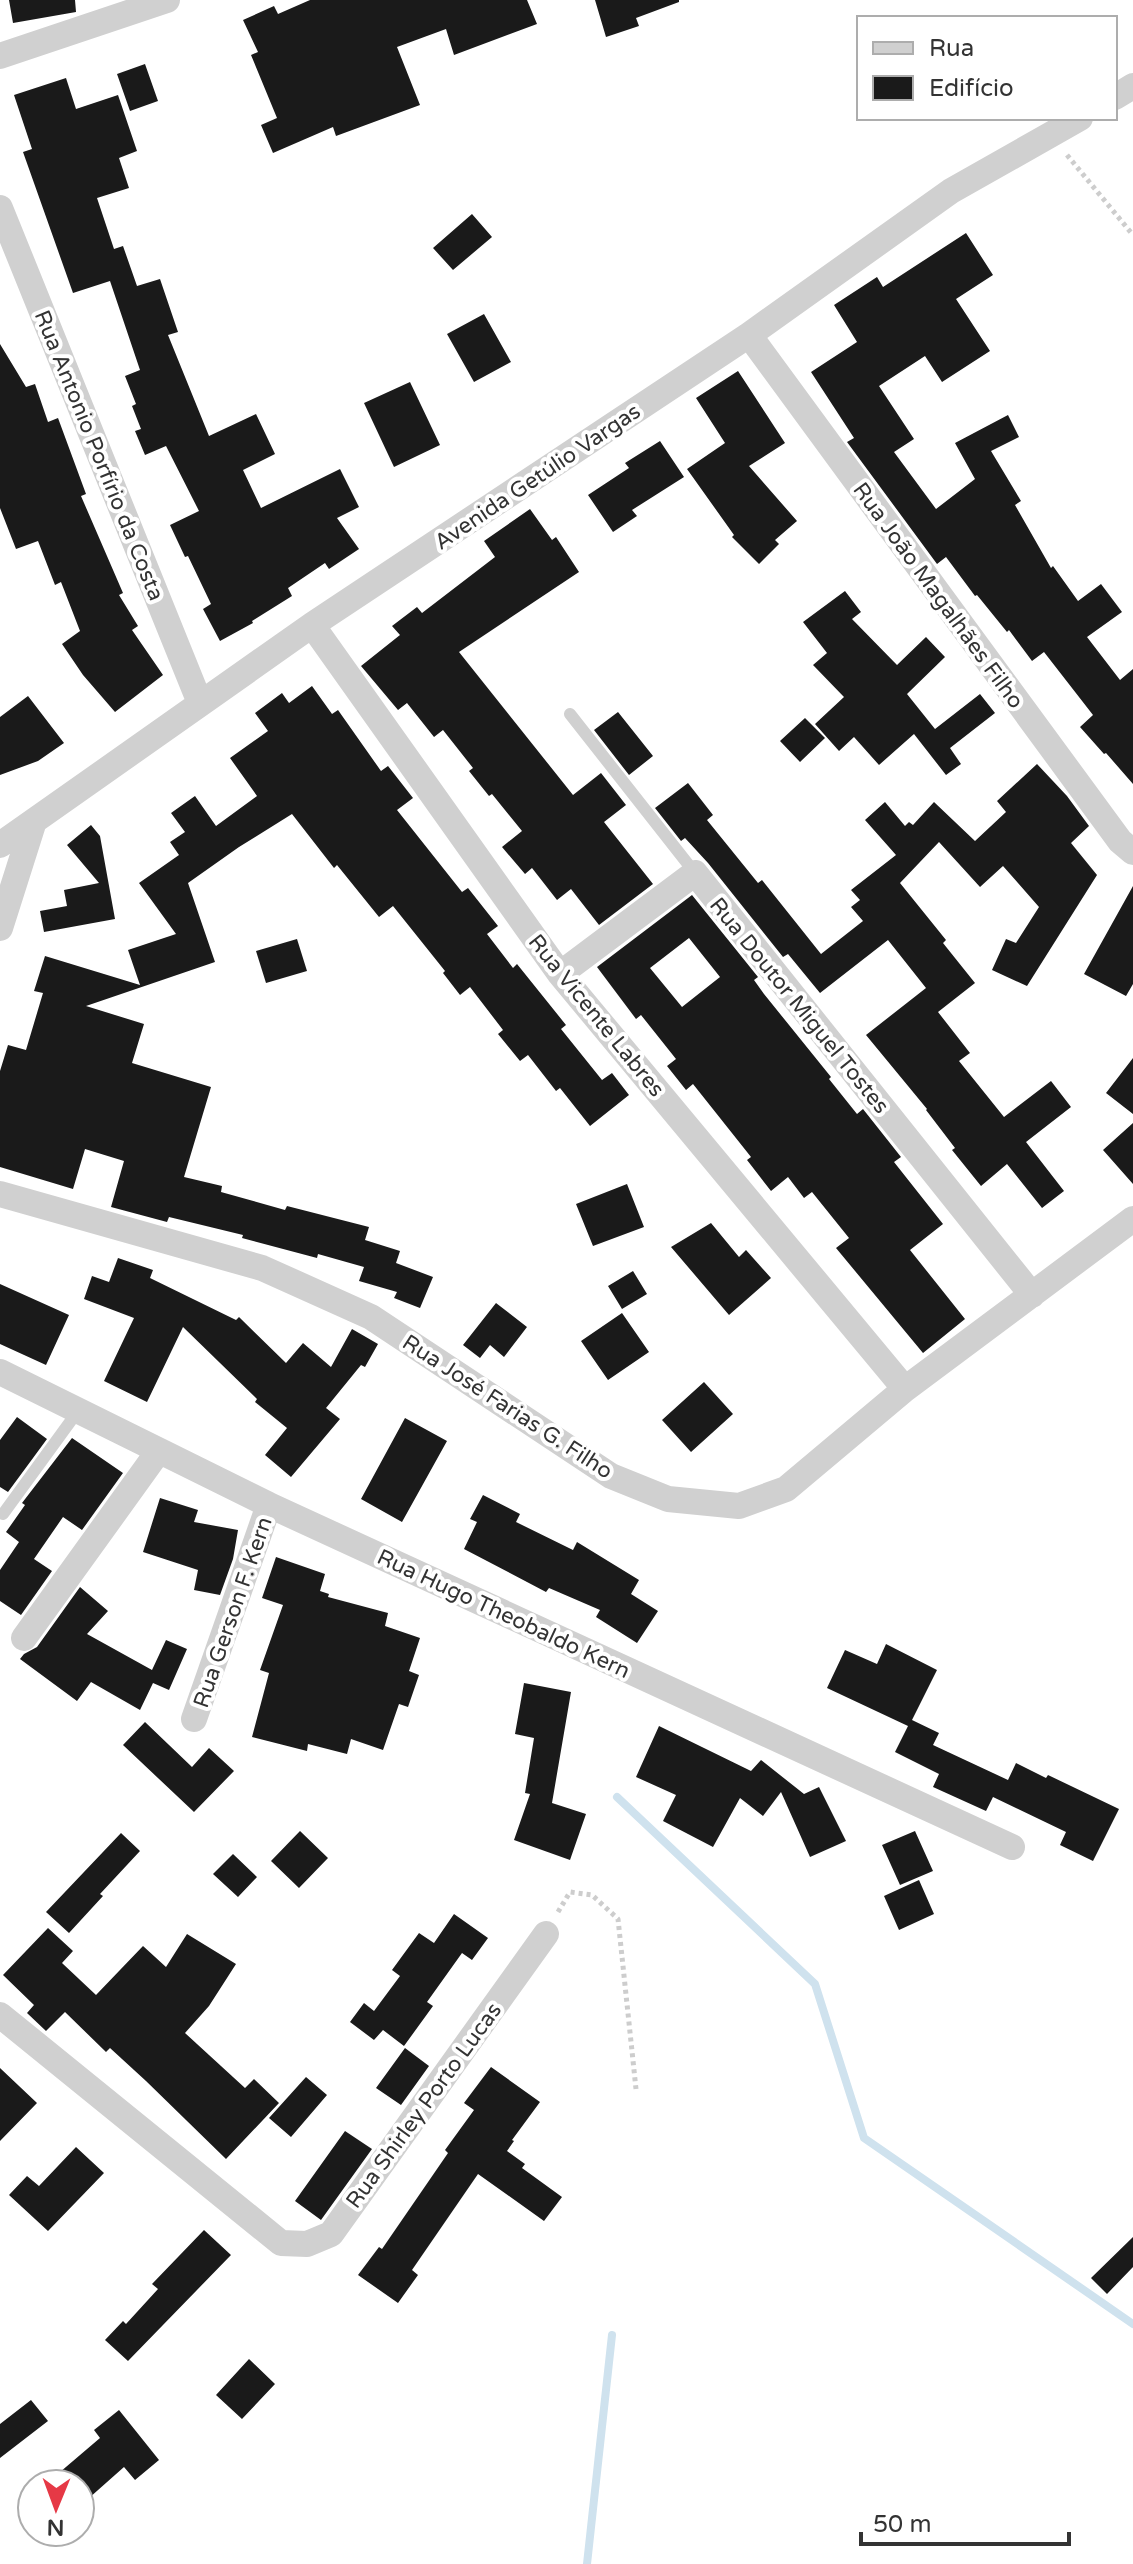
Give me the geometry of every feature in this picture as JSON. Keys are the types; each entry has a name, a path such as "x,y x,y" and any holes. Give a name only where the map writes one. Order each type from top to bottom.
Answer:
{"street":[{"path":"0,34 12,52 167,0"},
{"name":"Avenida Getúlio Vargas","path":"0,845 312,625 749,335 951,191 1077,120"},
{"name":"Rua Antonio Porfírio da Costa","path":"0,208 200,703"},
{"name":"Rua João Magalhães Filho","path":"749,335 1120,841 1133,852"},
{"name":"Rua Vicente Labres","path":"312,625 560,974 905,1389"},
{"path":"0,928 34,821"},
{"path":"560,974 695,873"},
{"name":"Rua Doutor Miguel Tostes","path":"695,873 1032,1295"},
{"name":"Rua José Farias G. Filho","path":"0,1194 262,1268 371,1317 611,1476 668,1499 739,1506 786,1489 905,1389 1133,1219"},
{"name":"Rua Hugo Theobaldo Kern","path":"0,1372 269,1505 1012,1847"},
{"path":"24,1638 158,1452"},
{"name":"Rua Gerson F. Kern","path":"194,1719 269,1505"},
{"name":"Rua Shirley Porto Lucas","path":"0,2015 281,2243 307,2244 331,2234 546,1934"}],"lane":[{"name":"Rua Doutor Miguel Tostes","path":"570,714 695,873"},
{"path":"3,1514 78,1411"}],"path":[{"path":"1051,136 1133,235"},
{"path":"546,1934 570,1892 592,1895 618,1919 636,2089"}],"building":[{"path":"9,0 75,0 76,12 13,23"},
{"path":"310,0 527,0 537,24 454,55 446,29 397,47 420,105 336,136 333,127 273,153 261,125 277,118 251,55 258,52 243,20 274,6 278,14"},
{"path":"595,0 679,2 636,18 639,26 606,37"},
{"path":"145,64 158,101 130,111 117,74"},
{"path":"66,78 76,109 118,95 137,151 119,158 129,188 97,198 114,249 123,246 137,286 160,279 178,332 168,335 209,436 256,414 275,454 243,470 261,508 340,469 359,507 337,518 359,549 329,569 325,563 288,588 292,596 220,641 203,609 211,604 170,525 199,511 166,446 145,455 135,431 141,429 132,406 136,404 125,376 140,370 110,281 73,293 23,152 32,149 14,95"},
{"path":"472,214 492,237 453,270 433,248"},
{"path":"966,233 993,275 956,299 990,351 942,382 925,356 879,386 914,439 894,452 936,509 975,479 955,443 1008,415 1019,437 991,451 1021,501 1015,505 1051,568 1053,566 1078,601 1101,584 1122,612 1087,637 1120,680 1133,669 1133,784 1080,727 1093,715 1044,652 1032,661 1009,630 1007,632 975,596 946,557 937,564 847,442 854,438 811,372 857,342 834,305 877,277 883,287"},
{"path":"484,314 511,362 474,382 447,334"},
{"path":"0,344 26,387 35,384 48,422 58,418 86,494 81,496 123,593 119,595 138,626 132,630 163,675 115,712 83,675 62,644 80,631 61,582 55,585 38,541 16,549 0,508"},
{"path":"738,371 785,443 749,466 797,521 775,540 779,544 759,564 732,537 734,535 687,469 725,443 696,398"},
{"path":"410,382 440,445 394,467 364,403"},
{"path":"660,441 684,477 632,510 637,516 613,532 588,495 629,468 625,463"},
{"path":"530,509 552,540 556,537 579,572 459,652 573,795 601,773 626,805 604,822 653,884 599,925 571,889 557,900 532,868 525,874 502,847 522,831 469,771 473,768 443,730 434,737 407,703 398,710 361,666 400,635 392,626 417,607 422,613 495,557 484,541"},
{"path":"845,591 861,612 852,619 897,665 926,637 945,657 907,694 935,729 980,694 995,713 950,748 961,764 946,775 914,734 879,765 854,737 839,751 815,724 844,697 813,665 827,653 803,622"},
{"path":"312,686 332,714 338,710 381,771 388,766 413,798 397,810 462,892 468,888 498,926 487,934 513,968 517,964 566,1025 561,1029 602,1080 612,1073 629,1095 590,1126 560,1088 556,1091 528,1055 520,1061 498,1034 503,1030 470,987 460,995 443,973 445,971 393,906 379,917 337,865 334,868 292,814 188,883 215,962 86,1006 144,1024 132,1063 211,1087 184,1177 222,1186 221,1192 285,1210 287,1206 369,1227 365,1240 400,1251 396,1263 433,1277 420,1308 394,1298 397,1292 359,1281 364,1267 318,1254 317,1258 242,1238 243,1235 169,1217 167,1222 111,1207 124,1161 85,1149 73,1189 0,1167 0,1071 8,1045 26,1050 43,993 34,991 45,956 140,985 128,950 176,934 139,883 179,855 170,842 185,832 171,813 195,796 216,826 257,796 230,758 268,731 255,713 282,693 289,703"},
{"path":"28,696 64,743 38,761 0,775 0,717"},
{"path":"618,712 653,756 629,775 594,730"},
{"path":"805,718 825,738 800,762 780,741"},
{"path":"1037,764 1067,796 1089,826 1071,843 1097,875 1027,986 992,970 1006,939 1016,943 1039,907 1003,866 980,887 939,842 900,883 946,940 943,943 975,983 938,1012 970,1053 959,1061 1004,1117 1051,1081 1071,1107 1026,1142 1064,1191 1042,1208 1007,1164 981,1186 952,1150 955,1148 927,1109 866,1035 926,988 888,940 820,993 788,954 783,957 708,863 685,838 681,841 655,808 688,783 713,815 707,820 758,883 762,880 821,954 863,921 851,907 860,900 851,890 896,855 865,820 885,802 905,826 909,822 913,825 934,802 975,841 1006,812 997,801"},
{"path":"91,825 100,836 115,919 44,932 40,911 67,906 64,890 99,883 67,845"},
{"path":"1133,886 1133,984 1126,996 1084,974"},
{"path":"692,895 758,977 754,980 831,1077 829,1079 857,1114 863,1109 901,1157 894,1162 943,1224 910,1250 965,1319 923,1353 836,1248 849,1238 812,1192 804,1198 788,1177 771,1191 747,1160 751,1157 693,1084 686,1090 667,1066 676,1059 641,1015 636,1019 597,967","holes":["689,938 720,977 682,1007 650,968"]},
{"path":"297,939 307,971 266,983 256,951"},
{"path":"1133,1058 1133,1114 1106,1093"},
{"path":"1133,1123 1133,1184 1103,1150"},
{"path":"627,1184 644,1227 593,1246 576,1204"},
{"path":"711,1223 739,1257 746,1250 771,1278 729,1315 671,1247"},
{"path":"118,1258 153,1270 150,1278 236,1320 239,1317 286,1363 303,1343 331,1367 352,1329 378,1344 365,1367 361,1365 326,1408 340,1419 291,1477 265,1455 287,1428 255,1402 257,1399 183,1327 147,1402 104,1381 134,1318 84,1299 92,1276 109,1282"},
{"path":"633,1271 647,1294 622,1309 608,1286"},
{"path":"0,1284 69,1315 46,1365 0,1344"},
{"path":"496,1303 527,1327 504,1357 490,1345 480,1358 463,1345"},
{"path":"622,1313 649,1352 608,1380 581,1341"},
{"path":"704,1382 733,1414 691,1452 662,1420"},
{"path":"17,1417 47,1439 8,1492 0,1487 0,1440"},
{"path":"405,1418 447,1441 402,1522 361,1499"},
{"path":"72,1438 123,1473 82,1530 63,1517 34,1559 52,1571 21,1615 0,1601 0,1570 19,1542 6,1532 25,1505 22,1503"},
{"path":"483,1495 520,1514 516,1522 573,1550 577,1542 639,1580 631,1594 658,1611 637,1643 596,1617 600,1610 549,1588 546,1592 464,1549 477,1522 470,1519"},
{"path":"160,1498 198,1510 194,1522 238,1530 233,1559 220,1595 194,1590 198,1570 143,1552"},
{"path":"276,1557 325,1574 320,1591 329,1594 328,1597 388,1613 385,1626 420,1638 409,1671 419,1675 408,1707 399,1704 383,1750 351,1739 347,1754 308,1744 307,1751 252,1737 269,1673 260,1670 283,1605 262,1598"},
{"path":"80,1587 108,1611 87,1634 152,1670 166,1640 187,1649 169,1690 153,1683 140,1710 91,1682 77,1701 20,1659 37,1647"},
{"path":"886,1644 937,1670 912,1720 939,1733 933,1745 1008,1780 1016,1763 1119,1809 1093,1861 1060,1845 1066,1832 993,1797 986,1811 933,1787 939,1774 895,1752 908,1726 827,1688 845,1650 877,1664"},
{"path":"524,1683 571,1692 552,1803 586,1814 570,1860 514,1840 530,1794 525,1793 534,1738 515,1734"},
{"path":"145,1722 192,1767 209,1748 234,1771 194,1812 123,1745"},
{"path":"659,1726 751,1771 761,1760 804,1794 819,1787 846,1841 810,1857 781,1792 763,1816 740,1798 713,1847 663,1821 676,1795 636,1777"},
{"path":"300,1831 328,1858 299,1888 271,1861"},
{"path":"915,1831 933,1871 900,1885 882,1845"},
{"path":"121,1833 140,1851 69,1933 46,1912"},
{"path":"233,1854 257,1877 238,1897 213,1874"},
{"path":"919,1880 934,1914 899,1930 884,1896"},
{"path":"454,1914 488,1938 472,1960 462,1953 427,2002 433,2006 404,2046 383,2030 374,2040 350,2022 364,2003 374,2011 400,1976 392,1970 419,1933 434,1943"},
{"path":"48,1928 73,1951 62,1963 96,1995 143,1946 166,1967 187,1934 236,1964 209,2006 185,2033 245,2088 254,2079 279,2103 226,2159 110,2048 106,2052 65,2012 46,2031 27,2013 34,2005 3,1975"},
{"path":"405,2048 429,2066 401,2105 376,2088"},
{"path":"491,2067 540,2102 507,2151 525,2164 522,2168 562,2197 544,2221 478,2174 412,2270 418,2275 398,2303 358,2275 379,2247 382,2249 448,2153 445,2150 474,2110 464,2103"},
{"path":"0,2068 37,2103 0,2141"},
{"path":"306,2077 327,2095 291,2137 269,2118"},
{"path":"345,2131 372,2149 321,2220 295,2201"},
{"path":"76,2147 104,2173 48,2231 9,2195 27,2176 39,2186"},
{"path":"204,2230 231,2255 128,2361 105,2340 123,2321 126,2324 158,2289 152,2284"},
{"path":"1133,2237 1133,2267 1107,2294 1091,2278"},
{"path":"249,2359 275,2384 242,2419 216,2395"},
{"path":"31,2400 48,2421 0,2458 0,2424"},
{"path":"119,2410 159,2460 135,2480 124,2467 96,2492 96,2468 65,2468 100,2438 94,2430"}],"waterway":[{"path":"617,1797 815,1984 864,2138 1133,2324"},
{"path":"587,2564 612,2335"}]}
